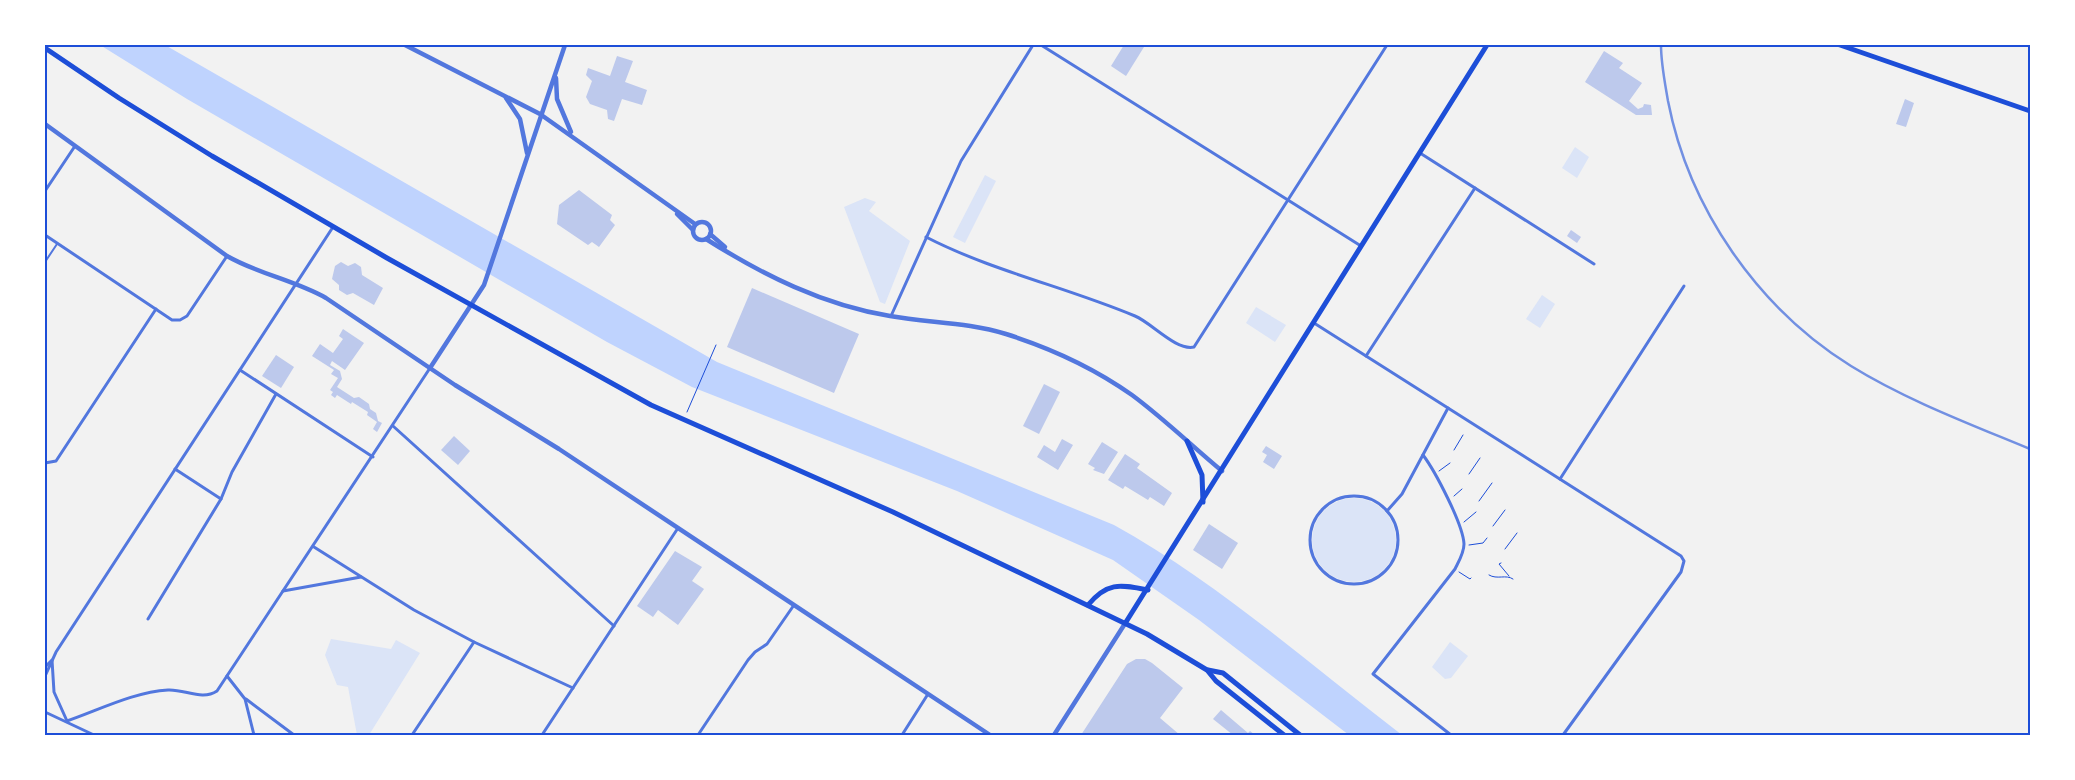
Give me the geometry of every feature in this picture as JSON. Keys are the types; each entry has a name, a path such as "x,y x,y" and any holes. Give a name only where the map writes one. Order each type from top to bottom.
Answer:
{"main road":[{"path":"1126,622 1203,502 1486,45"},
{"path":"1840,45 2030,111"},
{"path":"45,48 169,130 333,227 651,405 893,512 1126,622 1207,670 1223,673 1300,735"},
{"path":"1187,441 1202,475 1203,502"},
{"path":"1088,605 1097,595 1115,586 1124,585 1148,590"},
{"path":"1207,670 1216,681 1284,735"}],"street":[{"path":"405,45 540,114 675,211 696,224 706,223 710,228 710,234 706,239"},
{"path":"67,721 147,694 162,691 183,691 210,696 217,691 314,547 484,285 540,114 565,45"},
{"path":"891,316 970,143 1033,45"},
{"path":"1041,45 1361,247"},
{"path":"926,237 960,254 1098,300 1138,318 1182,346 1194,346 1387,45"},
{"path":"556,74 558,104 566,126 573,136"},
{"path":"505,97 520,120 527,154"},
{"path":"45,124 227,256 255,269 296,283 326,298 430,368 559,449 990,735"},
{"path":"45,192 75,146"},
{"path":"1420,153 1594,264"},
{"path":"1366,356 1475,188"},
{"path":"675,211 693,230 696,238 706,239 765,273 810,294 842,306 891,316 980,328 1047,349 1088,368 1120,387 1222,471"},
{"path":"693,230 696,224"},
{"path":"45,676 52,660 333,227"},
{"path":"710,234 727,250"},
{"path":"45,235 172,320 180,320 187,316 227,256"},
{"path":"1560,478 1684,286"},
{"path":"45,463 56,461 156,310"},
{"path":"1314,323 1676,551 1684,561 1681,572 1563,735"},
{"path":"240,370 373,456"},
{"path":"148,619 222,499 228,478 276,394"},
{"path":"1387,512 1402,494 1448,408"},
{"path":"393,426 614,626"},
{"path":"1423,455 1459,525 1464,545 1462,555 1454,569 1373,674 1451,735"},
{"path":"175,469 222,499"},
{"path":"1361,496 1376,501 1387,512 1394,523 1398,544 1390,565 1380,575 1367,582 1350,583 1332,578 1320,568 1311,549 1310,535 1317,514 1327,504 1340,498 1361,496"},
{"path":"542,735 678,528"},
{"path":"314,547 414,610 474,642 573,688"},
{"path":"283,591 361,576"},
{"path":"698,735 748,660 755,652 767,644 794,605"},
{"path":"1054,735 1126,622"},
{"path":"412,735 474,642"},
{"path":"45,667 52,660"},
{"path":"52,660 54,692 67,721"},
{"path":"228,676 246,699 294,735"},
{"path":"902,735 928,694"},
{"path":"246,699 254,735"},
{"path":"45,712 94,735"}],"lane":[{"path":"45,262 57,244"}],"path":[{"path":"686,412 716,345"},
{"path":"1454,450 1463,435"},
{"path":"1469,474 1480,458"},
{"path":"1434,474 1450,463"},
{"path":"1479,501 1492,483"},
{"path":"1447,500 1462,489"},
{"path":"1493,526 1505,510"},
{"path":"1459,525 1473,517 1476,512"},
{"path":"1505,549 1517,532"},
{"path":"1464,545 1484,543 1487,538"},
{"path":"1501,562 1499,564 1514,578"},
{"path":"1454,569 1470,580 1471,578"},
{"path":"1489,575 1494,578 1510,576"}],"shaded area":[{"path":"1575,147 1589,157 1577,178 1562,168"},
{"path":"985,175 996,181 965,243 953,237"},
{"path":"865,198 876,202 869,211 910,241 885,304 880,302 844,207"},
{"path":"1542,295 1555,304 1540,328 1526,319"},
{"path":"1256,307 1286,325 1275,342 1246,323"},
{"path":"1354,498 1377,505 1389,517 1396,540 1389,563 1377,575 1354,582 1331,575 1319,563 1312,540 1319,517 1331,505"},
{"path":"331,639 391,649 396,640 420,653 369,735 357,735 348,687 337,685 325,655"},
{"path":"1450,642 1468,656 1451,678 1445,679 1432,667"}],"water":[{"path":"100,45 165,45 717,362 1114,525 1152,547 1226,598 1402,735 1349,735 1199,620 1113,560 957,491 692,387 607,342 187,99"}],"building":[{"path":"1124,45 1144,47 1126,76 1111,66"},
{"path":"1604,51 1623,63 1619,68 1642,83 1629,101 1638,109 1643,107 1644,104 1651,105 1652,115 1636,115 1585,82"},
{"path":"617,56 633,61 625,82 647,90 642,105 622,99 614,121 608,119 607,110 590,104 586,97 592,81 586,75 588,68 610,76"},
{"path":"1905,99 1914,103 1906,127 1896,124"},
{"path":"579,190 612,215 610,220 615,225 599,247 592,242 588,245 557,224 559,205"},
{"path":"1571,230 1581,237 1577,243 1567,236"},
{"path":"341,262 348,266 355,263 361,267 362,275 383,288 374,305 353,293 347,295 339,290 339,285 332,279 335,266"},
{"path":"752,288 859,334 834,393 727,347"},
{"path":"343,329 364,343 345,370 332,361 330,365 340,371 342,379 337,387 354,398 359,397 369,404 370,409 376,413 378,421 382,423 377,432 373,429 377,422 367,415 368,412 337,395 335,398 331,395 333,392 330,390 338,378 331,374 334,370 312,356 320,344 333,353 343,339 339,336"},
{"path":"276,355 294,367 281,388 262,376"},
{"path":"1044,384 1060,392 1039,434 1023,426"},
{"path":"454,436 470,451 458,465 441,450"},
{"path":"1062,439 1073,445 1058,470 1037,457 1044,445 1055,452"},
{"path":"1102,442 1118,452 1104,474 1093,470 1095,468 1088,464"},
{"path":"1266,446 1282,456 1274,469 1263,462 1267,455 1262,452"},
{"path":"1125,454 1140,464 1137,468 1172,493 1164,506 1150,497 1148,500 1125,486 1123,489 1108,480"},
{"path":"1209,524 1238,543 1222,569 1193,550"},
{"path":"675,551 702,567 692,581 704,589 678,625 658,610 653,617 637,606"},
{"path":"1136,659 1145,659 1152,663 1183,688 1160,718 1180,735 1081,735 1127,664"},
{"path":"1221,710 1248,733 1250,731 1255,735 1233,735 1213,719"}],"railway":[{"path":"1661,45 1662,66 1668,101 1678,141 1692,180 1732,252 1758,285 1786,315 1817,342 1851,366 1916,401 2030,449"}]}
